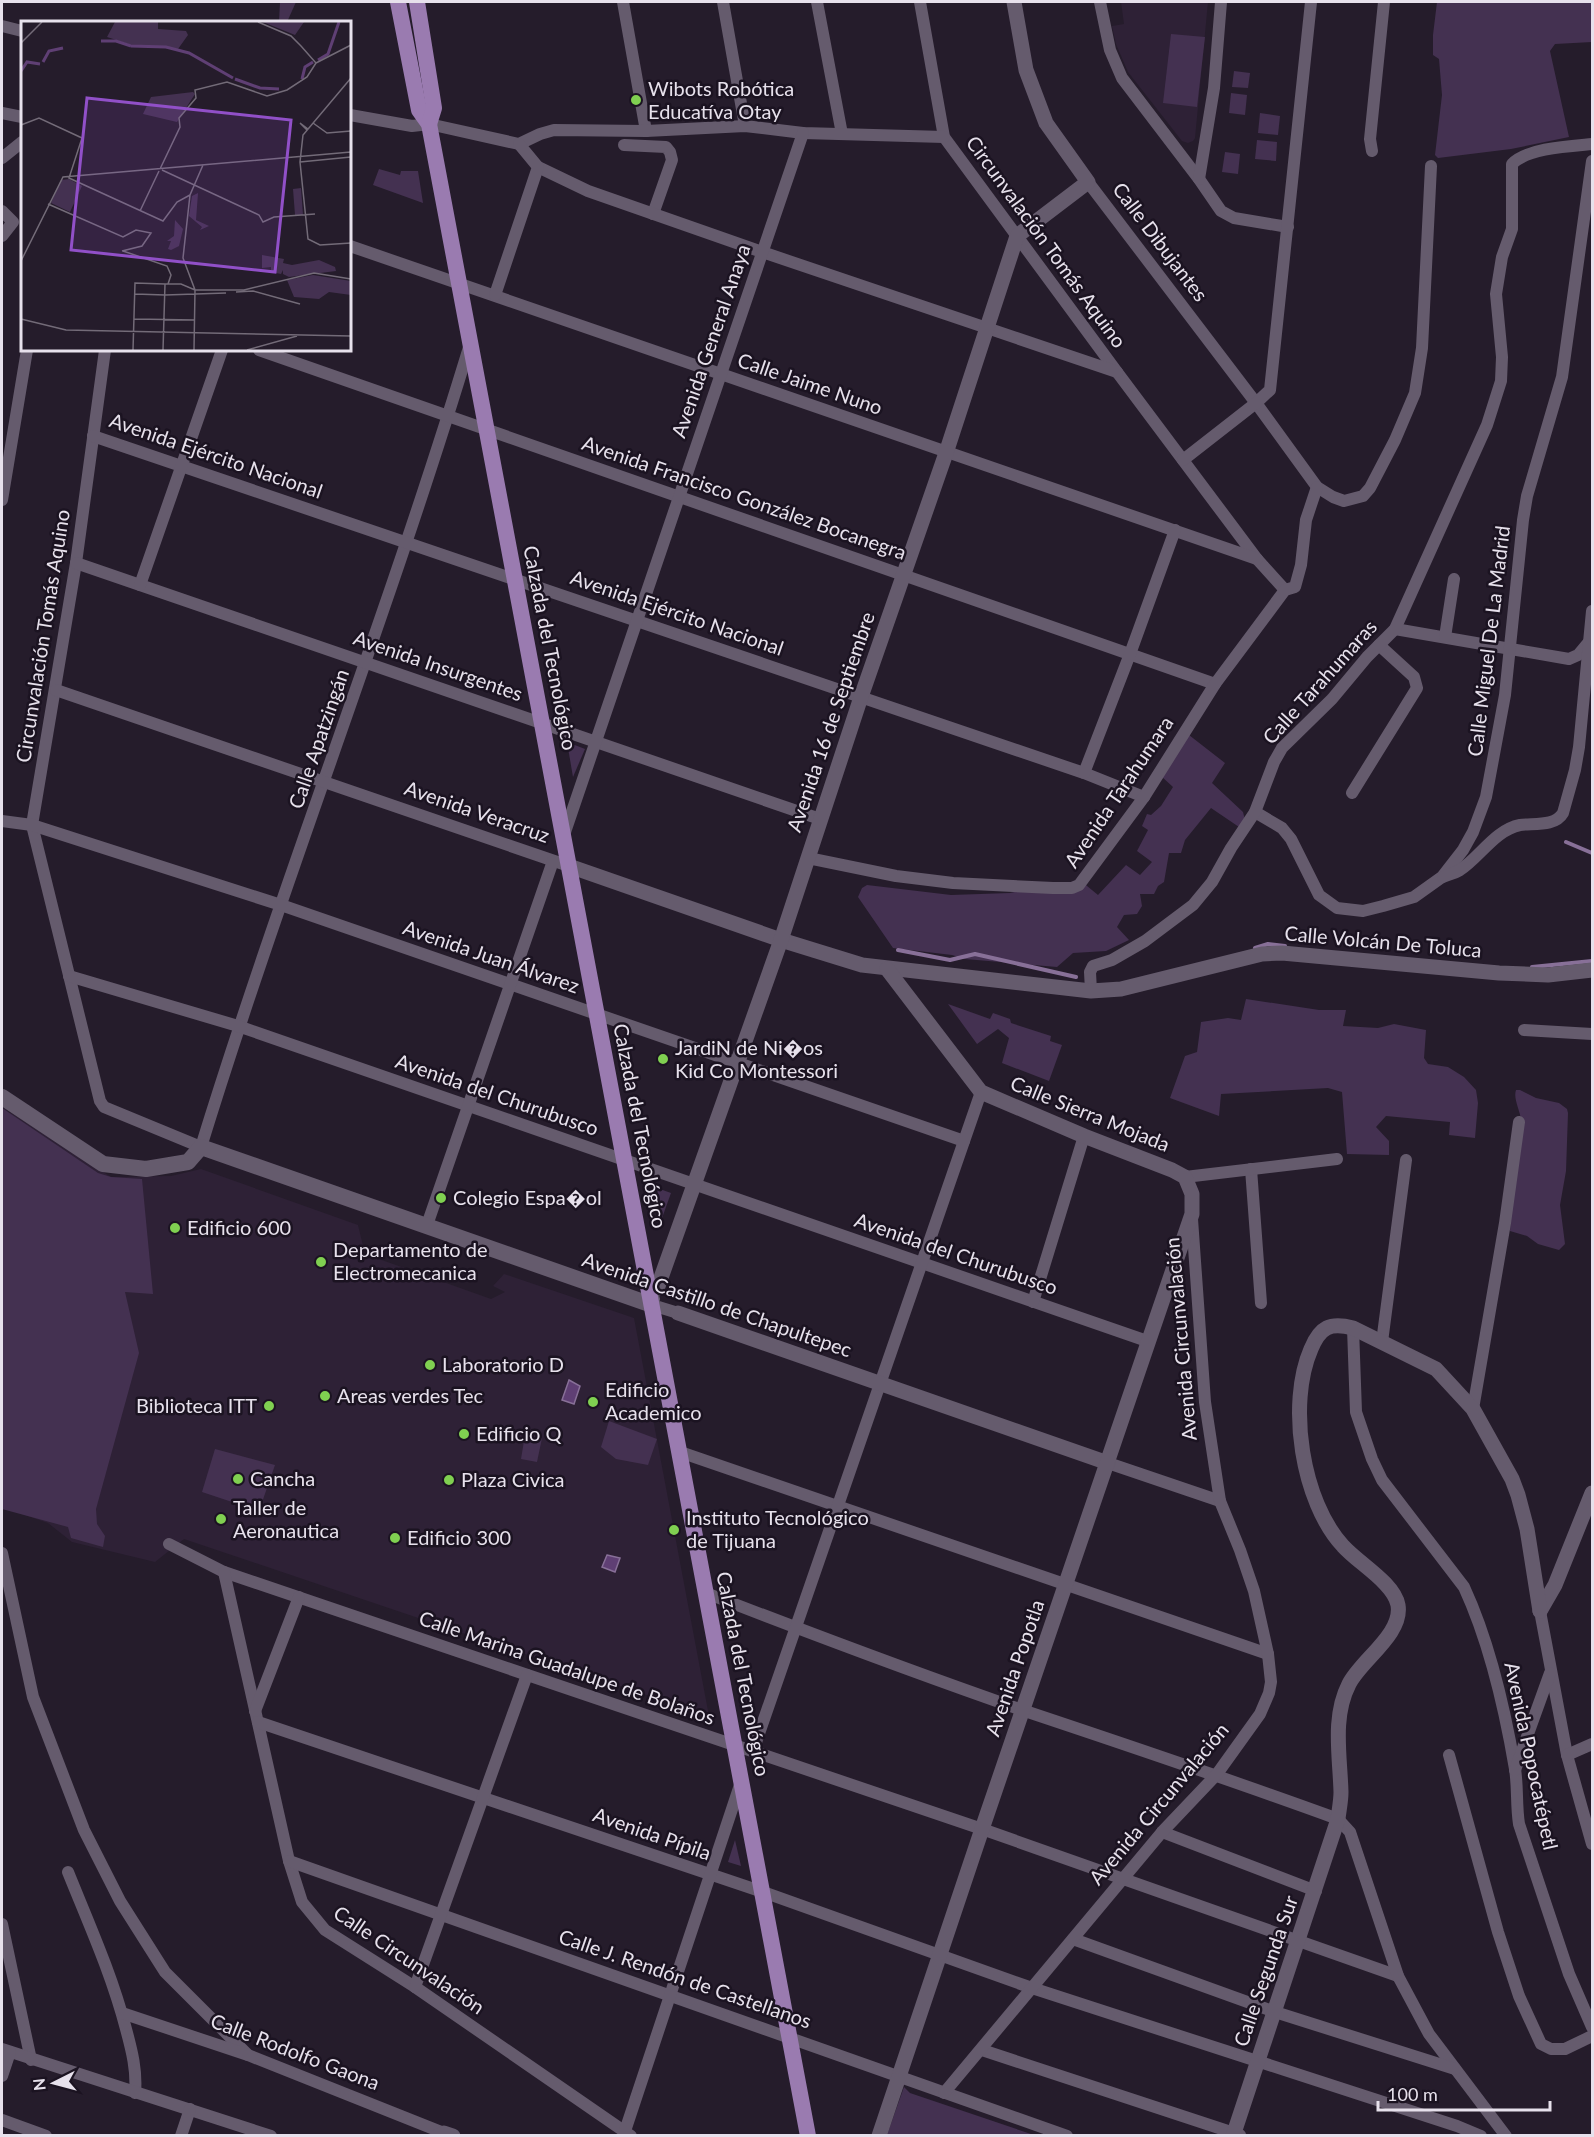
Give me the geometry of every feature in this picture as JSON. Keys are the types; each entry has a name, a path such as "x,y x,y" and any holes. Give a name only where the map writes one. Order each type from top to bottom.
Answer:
{"main road":[{"name":"Calzada del Tecnológico","path":"398,2 419,110 429,124 471,342 564,835 561,863 597,1015 655,1297 680,1452 808,2136"},
{"name":"Calzada del Tecnológico","path":"417,2 434,108 429,124"},
{"path":"2,1097 103,1164 146,1169 188,1162 201,1147"},
{"name":"Avenida Castillo de Chapultepec","path":"201,1147 427,1225 655,1297"}],"street":[{"path":"623,2 646,131"},
{"path":"723,2 745,126"},
{"path":"817,2 842,134"},
{"path":"920,2 944,137"},
{"name":"Calle Dibujantes","path":"1014,2 1026,70 1046,123 1317,487"},
{"path":"1100,2 1110,50 1122,78 1221,211 1227,216 1288,227"},
{"path":"1199,179 1214,88 1221,2"},
{"path":"1183,460 1270,390 1311,2"},
{"path":"1372,151 1370,139 1384,2"},
{"path":"2,26 21,31"},
{"path":"2,113 21,117"},
{"path":"351,115 412,126 429,124 519,144 538,167 588,191 1117,372"},
{"name":"Circunvalación Tomás Aquino","path":"519,144 554,130 646,131 745,126 803,133 944,137 1257,559 1284,590"},
{"name":"Avenida General Anaya","path":"564,835 803,133"},
{"path":"1593,138 1593,154"},
{"path":"2,158 21,143"},
{"name":"Calle Tarahumaras","path":"1091,991 1090,972 1093,966 1112,960 1145,941 1192,905 1212,882 1255,812 1274,762 1282,748 1332,699 1395,629 1487,425 1501,381 1502,357 1496,294 1502,257 1512,229 1512,164 1518,158 1542,151 1592,144"},
{"path":"624,145 666,147 670,152 672,160 653,214"},
{"name":"Calle Miguel De La Madrid","path":"1255,812 1282,828 1319,895 1337,908 1363,910 1414,897 1442,877 1473,832 1486,797 1501,726 1527,496 1562,377 1593,161"},
{"path":"1317,487 1344,501 1363,496 1370,488 1395,440 1415,393 1422,348 1431,166"},
{"path":"495,295 538,167"},
{"path":"1017,236 1088,182"},
{"path":"2,211 13,222 2,236"},
{"name":"Avenida 16 de Septiembre","path":"655,1297 736,1062 781,940 1017,236"},
{"name":"Calle Jaime Nuno","path":"351,246 1257,559"},
{"name":"Calle Apatzingán","path":"201,1147 238,1026 366,662 471,342"},
{"path":"2,500 27,351"},
{"name":"Circunvalación Tomás Aquino","path":"100,1101 32,825 76,563 105,351"},
{"path":"141,585 222,351"},
{"name":"Avenida Francisco González Bocanegra","path":"262,351 1215,684"},
{"name":"Avenida Ejército Nacional","path":"93,436 515,578 1084,773 1144,796"},
{"name":"Avenida Tarahumara","path":"807,858 896,876 953,883 1072,888 1079,885 1144,796 1215,684 1284,590 1295,587 1298,582 1306,520 1317,487"},
{"path":"1084,773 1175,530"},
{"name":"Avenida Insurgentes","path":"76,563 596,740 820,819"},
{"path":"1445,637 1454,579"},
{"path":"1442,877 1460,870 1500,834 1517,825 1553,822 1561,818 1579,747 1593,611"},
{"path":"1395,629 1569,659 1578,655 1588,644"},
{"path":"1352,793 1417,688 1414,677 1379,645"},
{"name":"Avenida Veracruz","path":"56,690 781,940 862,965 887,969"},
{"name":"Avenida Juan Álvarez","path":"2,821 32,825 281,905 964,1141"},
{"path":"427,1225 511,984 561,863"},
{"name":"Calle Volcán De Toluca","path":"887,969 1091,991 1121,989 1262,954 1282,953 1499,973 1548,975 1593,970"},
{"name":"Calle Sierra Mojada","path":"887,969 981,1092 1185,1177"},
{"name":"Avenida del Churubusco","path":"69,976 238,1026 1147,1341"},
{"path":"1524,1030 1593,1034"},
{"path":"753,1751 981,1092"},
{"name":"Avenida Castillo de Chapultepec","path":"100,1101 104,1107 201,1147"},
{"path":"1473,1409 1505,1223 1519,1122"},
{"path":"1033,1302 1084,1136"},
{"path":"1185,1177 1337,1159"},
{"path":"1382,1342 1406,1160"},
{"path":"1251,1169 1261,1303"},
{"name":"Avenida Circunvalación","path":"945,2093 1162,1832 1217,1774 1265,1706 1271,1687 1268,1654 1254,1591 1220,1501 1204,1402 1192,1194 1185,1177"},
{"name":"Avenida Popotla","path":"879,2136 981,1829 1192,1214"},
{"name":"Avenida Castillo de Chapultepec","path":"655,1297 678,1313 1220,1501"},
{"name":"Calle Segunda Sur","path":"1236,2135 1338,1819 1341,1794 1338,1731 1344,1696 1356,1673 1390,1633 1398,1613 1398,1604 1393,1593 1342,1545 1324,1520 1311,1488 1301,1444 1300,1415 1304,1365 1317,1335 1324,1328 1344,1326 1353,1329"},
{"name":"Avenida Popocatépetl","path":"1593,1844 1567,1755 1527,1529 1512,1479 1473,1409 1436,1369 1353,1329 1356,1412 1364,1439 1382,1480 1464,1587 1470,1601 1489,1655 1515,1771 1516,1801 1525,1845 1569,1974 1593,2027"},
{"path":"680,1452 1268,1654"},
{"path":"1540,1611 1559,1576 1593,1493"},
{"name":"Calle Marina Guadalupe de Bolaños","path":"169,1544 224,1572 981,1829 1398,1976"},
{"path":"2,1552 33,1697 84,1830 120,1902 165,1972 248,2055"},
{"name":"Calle Circunvalación","path":"224,1572 289,1861 302,1902 325,1930 415,1987 628,2133"},
{"path":"706,1593 1023,1710 1217,1774 1338,1819 1350,1832 1398,1976 1429,2034 1506,2136"},
{"path":"256,1717 299,1597"},
{"path":"1515,1771 1551,1669"},
{"path":"415,1987 527,1675"},
{"name":"Avenida Pípila","path":"256,1717 483,1798 763,1892 1032,1988 1446,2122 1481,2136"},
{"path":"1567,1755 1593,1744"},
{"path":"1449,1755 1498,1932 1519,1996 1541,2044 1551,2049 1565,2049 1593,2036"},
{"path":"628,2133 742,1781"},
{"path":"1162,1832 1316,1891"},
{"name":"Calle J. Rendón de Castellanos","path":"289,1861 1067,2136"},
{"path":"68,1872 106,1966 122,2013 134,2060 135,2093"},
{"path":"2,1924 32,2060"},
{"path":"1073,1939 1275,2012 1456,2069"},
{"name":"Calle Rodolfo Gaona","path":"122,2013 248,2055 445,2135"},
{"path":"2,2076 6,2050 271,2136"},
{"path":"982,2050 1236,2135"},
{"path":"181,2136 190,2109"},
{"path":"2,2120 46,2136"}],"shaded area":[{"path":"280,2 296,2 287,21 279,21"},
{"path":"1121,2 1208,2 1193,141 1188,143 1182,141 1128,72 1116,44 1112,26 1124,24"},
{"path":"1437,2 1592,2 1592,42 1555,44 1550,51 1569,137 1511,149 1438,158 1435,155 1442,95 1439,59 1433,55"},
{"path":"1171,34 1205,37 1197,107 1163,103"},
{"path":"1234,71 1250,73 1248,88 1232,87"},
{"path":"1231,93 1247,95 1245,115 1229,113"},
{"path":"1260,113 1280,116 1278,135 1258,133"},
{"path":"1257,140 1277,142 1276,161 1255,159"},
{"path":"1225,152 1240,154 1238,174 1222,172"},
{"path":"379,169 400,175 401,171 418,171 423,203 373,185"},
{"path":"1189,735 1225,763 1212,783 1243,812 1245,820 1239,827 1211,808 1185,840 1181,853 1169,853 1164,882 1158,886 1154,894 1140,894 1142,906 1137,914 1124,915 1117,927 1129,940 1106,951 1073,953 1057,967 965,959 952,955 893,948 858,897 862,888 867,885 951,895 1010,893 1081,881 1098,895 1126,865 1140,875 1152,862 1137,851 1148,830 1142,826 1147,814 1151,815 1161,806 1173,787 1161,776"},
{"path":"567,742 585,749 573,777"},
{"path":"1246,999 1319,1010 1346,1010 1343,1026 1378,1028 1394,1024 1426,1030 1424,1058 1428,1064 1448,1067 1464,1077 1476,1090 1478,1103 1475,1138 1449,1135 1450,1122 1386,1116 1376,1127 1389,1141 1389,1155 1347,1154 1342,1092 1328,1088 1221,1094 1219,1116 1170,1098 1185,1056 1197,1052 1201,1022 1228,1018 1241,1020"},
{"path":"948,1004 990,1019 993,1013 1010,1019 1011,1023 1051,1036 1050,1041 1062,1045 1049,1081 1002,1063 1009,1038 998,1029 977,1044"},
{"path":"1516,1090 1536,1098 1559,1103 1567,1109 1566,1171 1560,1205 1565,1244 1559,1250 1538,1244 1527,1236 1510,1231 1512,1184 1521,1120 1515,1097"},
{"name":"Instituto Tecnológico de Tijuana","path":"2,1107 111,1177 171,1176 201,1169 358,1225 365,1254 491,1299 505,1292 493,1286 504,1274 634,1318 709,1716 184,1539 155,1562 72,1542 48,1523 2,1507"},
{"path":"2,1108 98,1173 111,1177 142,1179 153,1294 125,1292 139,1353 96,1509 97,1524 105,1536 103,1547 71,1538 68,1527 2,1509"},
{"path":"657,1188 671,1193 662,1218"},
{"path":"569,1380 580,1386 574,1404 562,1400"},
{"path":"609,1421 657,1439 648,1465 616,1459 601,1447"},
{"path":"525,1435 542,1438 537,1462 521,1459"},
{"name":"Cancha","path":"215,1449 275,1465 259,1511 202,1492"},
{"path":"607,1555 620,1558 615,1572 602,1567"},
{"path":"735,1840 741,1866 728,1862"},
{"path":"904,2087 910,2093 1034,2135 887,2135"}],"waterway":[{"path":"1566,842 1592,853"},
{"path":"1255,948 1268,944 1285,946"},
{"path":"898,950 950,960 975,954 1076,977"},
{"path":"1532,967 1592,961"}],"place":[{"name":"Wibots Robótica Educatíva Otay","path":"636,100"},
{"name":"JardiN de Ni�os Kid Co Montessori","path":"663,1059"},
{"name":"Colegio Espa�ol","path":"441,1198"},
{"name":"Edificio 600","path":"175,1228"},
{"name":"Departamento de Electromecanica","path":"321,1262"},
{"name":"Laboratorio D","path":"430,1365"},
{"name":"Areas verdes Tec","path":"325,1396"},
{"name":"Edificio Academico","path":"593,1402"},
{"name":"Biblioteca ITT","path":"269,1406"},
{"name":"Edificio Q","path":"464,1434"},
{"name":"Cancha","path":"238,1479"},
{"name":"Plaza Civica","path":"449,1480"},
{"name":"Taller de Aeronautica","path":"221,1519"},
{"name":"Instituto Tecnológico de Tijuana","path":"674,1530"},
{"name":"Edificio 300","path":"395,1538"}]}
